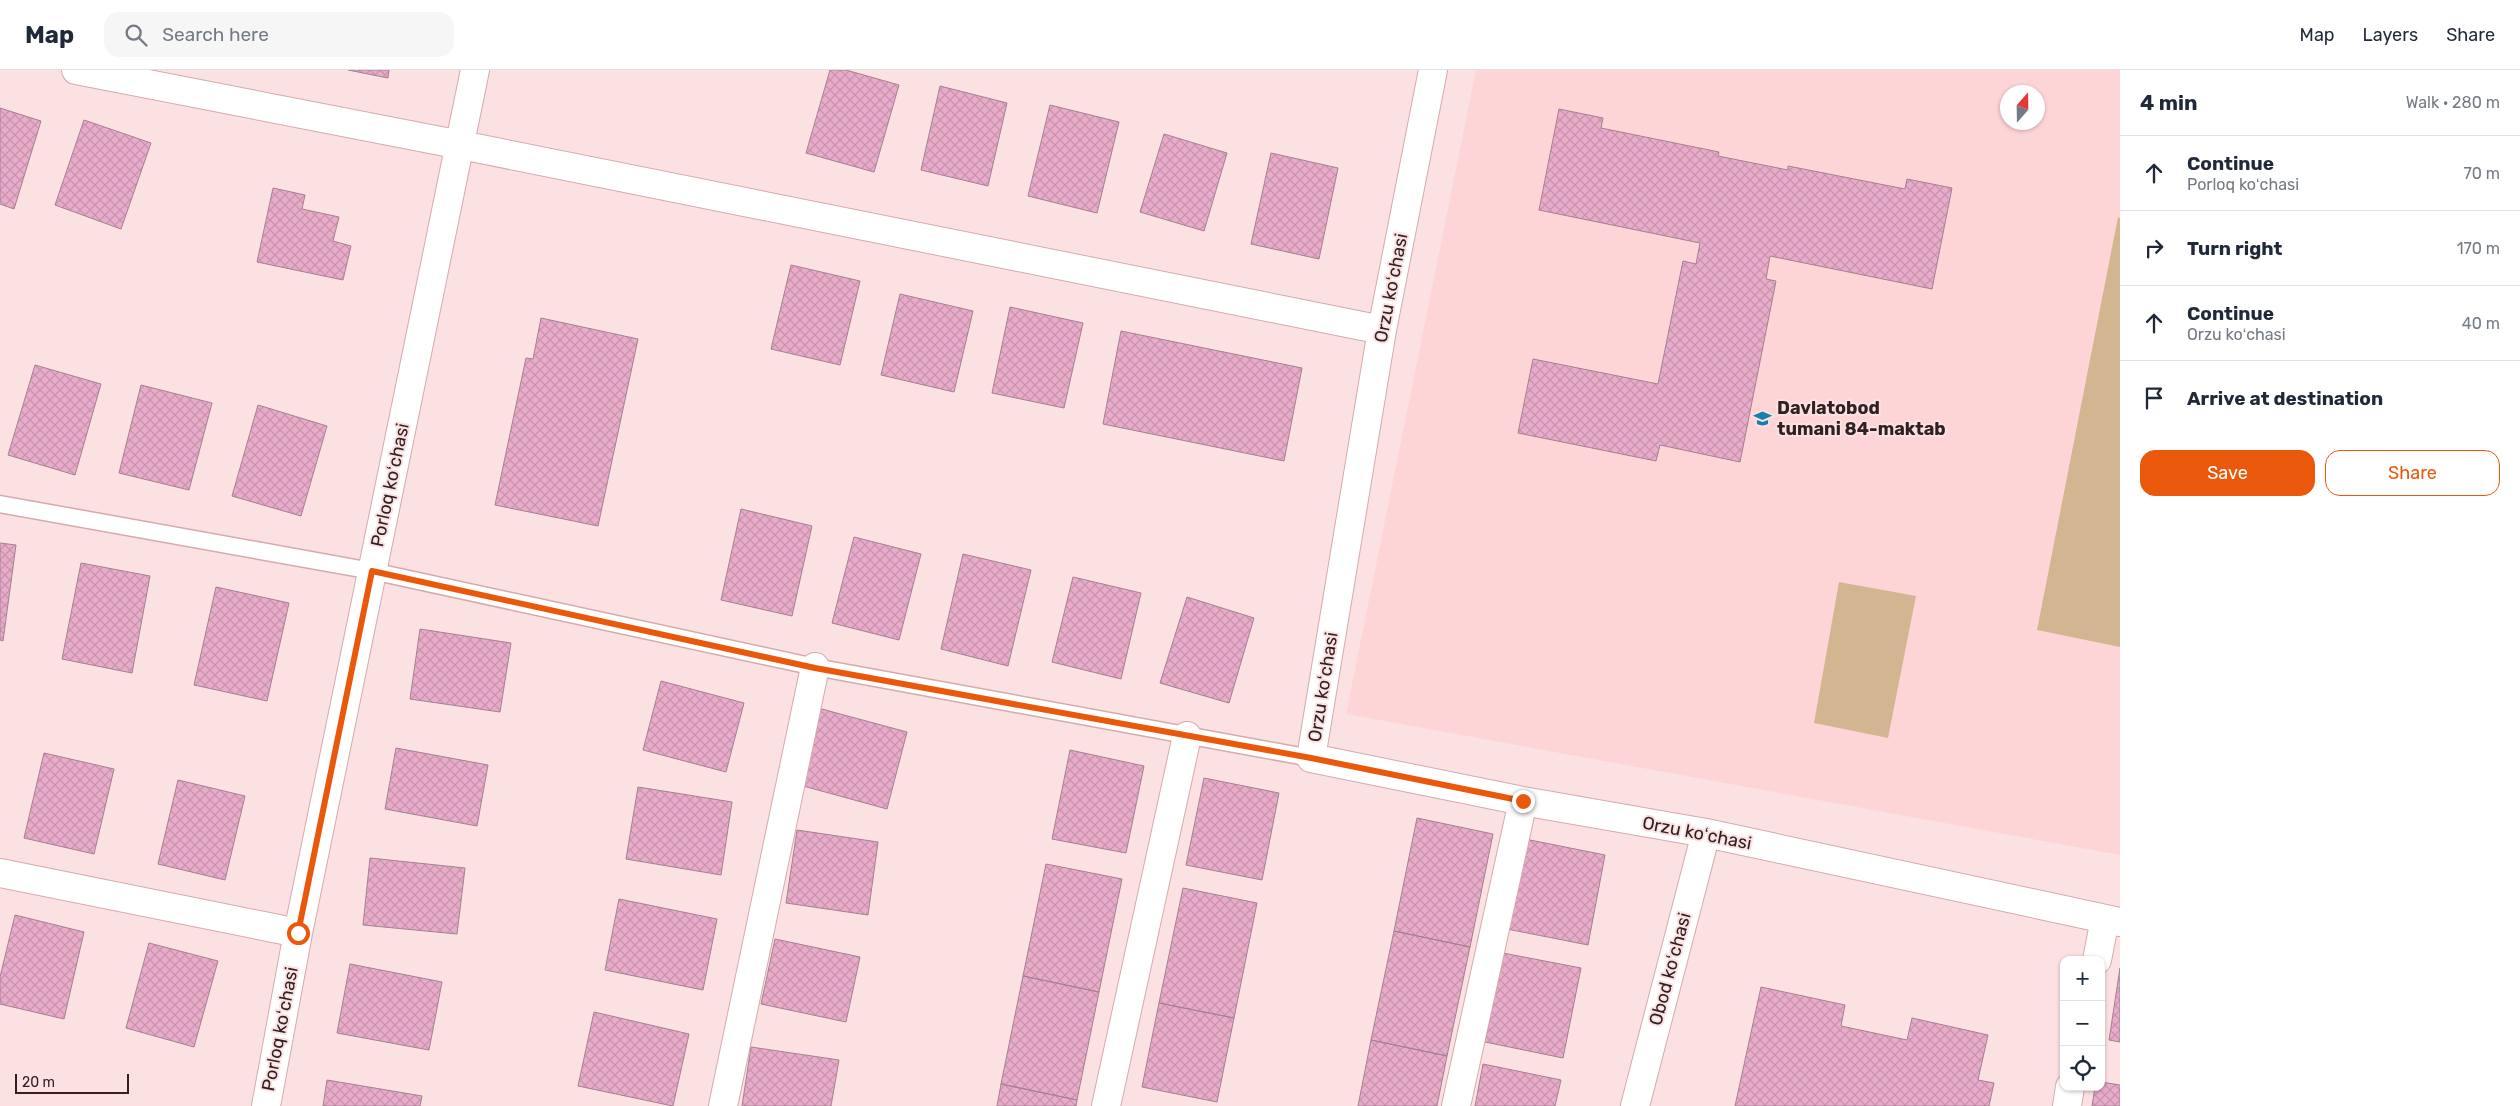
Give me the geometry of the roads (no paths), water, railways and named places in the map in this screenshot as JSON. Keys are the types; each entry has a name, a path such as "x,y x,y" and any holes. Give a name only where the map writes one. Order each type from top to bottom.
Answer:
{"street":[{"path":"76,70 461,145 1382,330"},
{"name":"Porloq koʻchasi","path":"266,1106 298,933 475,70"},
{"name":"Orzu koʻchasi","path":"1433,70 1382,330 1311,758 1523,801 1706,833 2113,920"},
{"path":"724,1106 815,668"},
{"path":"1106,1106 1186,736"},
{"path":"1456,1106 1523,801"},
{"name":"Obod koʻchasi","path":"1635,1106 1706,833"},
{"path":"0,873 298,933"},
{"path":"2099,956 2113,920"},
{"path":"2067,1106 2069,1091"}],"lane":[{"path":"0,504 372,571 815,668 1311,758"}],"place":[{"name":"Davlatobod tumani 84-maktab","path":"1763,418"}]}
